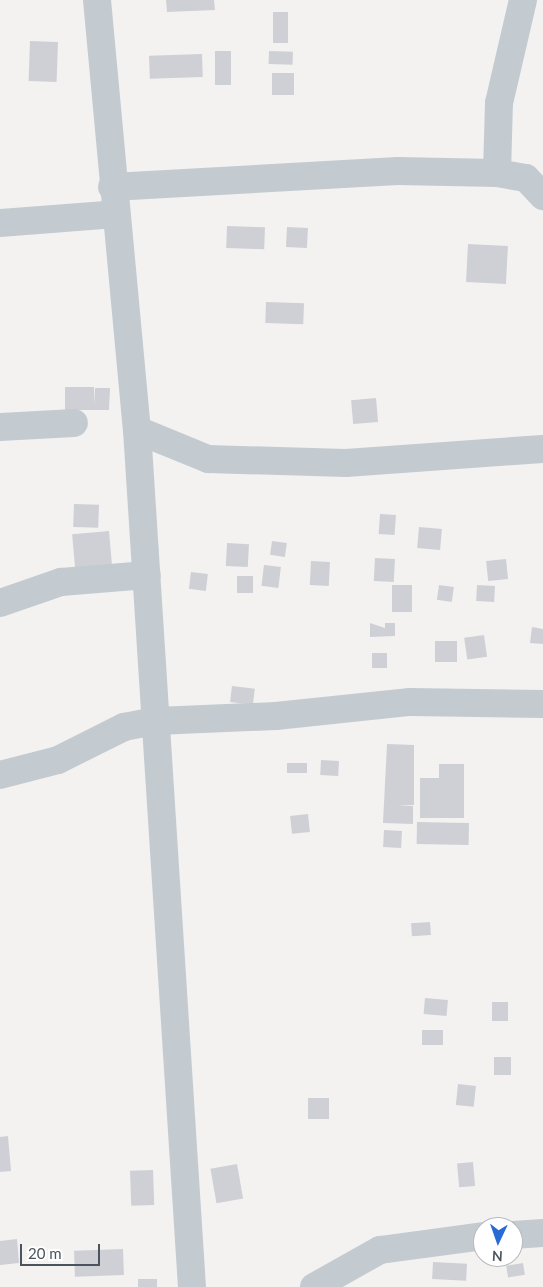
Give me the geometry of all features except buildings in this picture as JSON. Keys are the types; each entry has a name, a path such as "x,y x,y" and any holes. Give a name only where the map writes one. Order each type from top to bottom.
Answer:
{"street":[{"path":"97,0 112,187 137,430 192,1287"},
{"path":"497,173 499,103 523,0"},
{"path":"112,187 398,170 497,173 526,178 543,196"},
{"path":"0,222 116,214"},
{"path":"0,427 74,423"},
{"path":"137,430 208,459 346,464 543,449"},
{"path":"0,603 61,582 147,575"},
{"path":"0,775 58,760 124,728 156,721 276,716 410,702 543,704"},
{"path":"523,1234 543,1233"},
{"path":"314,1287 380,1250 473,1237"}]}
